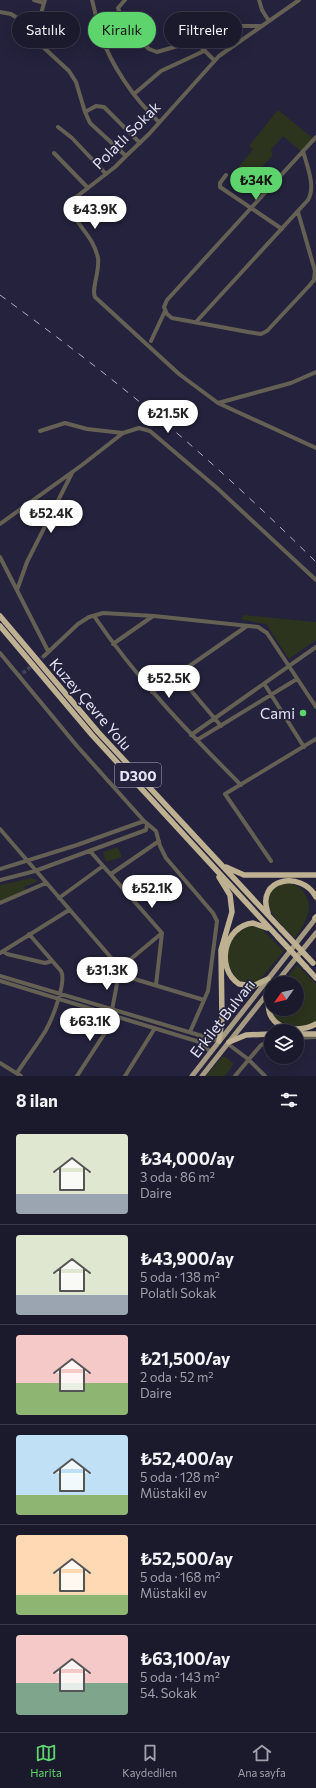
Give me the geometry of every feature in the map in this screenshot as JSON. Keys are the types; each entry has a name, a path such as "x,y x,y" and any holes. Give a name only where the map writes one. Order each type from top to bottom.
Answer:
{"highway":[{"name":"Kuzey Çevre Yolu","path":"0,616 98,732 314,965"},
{"name":"Kuzey Çevre Yolu","path":"0,626 92,735 278,937"},
{"path":"206,859 227,888 232,908 231,919 221,950 222,1012 219,1041"},
{"path":"220,863 244,875 316,875"},
{"path":"271,918 267,910 266,898 270,888 277,883 288,881 301,884 311,890 316,897"},
{"path":"264,981 250,986 237,983 227,967 226,948 234,932 249,923 261,924 278,937"},
{"name":"D300","path":"278,937 316,978"},
{"path":"271,1016 278,1024 296,1030 316,1024"},
{"path":"229,1043 246,1035 264,1034"},
{"path":"304,1034 316,1034"}],"main road":[{"name":"Erkilet Bulvarı","path":"270,976 316,918"},
{"name":"Erkilet Bulvarı","path":"282,976 316,933"},
{"name":"Erkilet Bulvarı","path":"192,1076 264,984"},
{"name":"Erkilet Bulvarı","path":"202,1076 264,998"}],"street":[{"path":"34,0 45,2 42,12"},
{"path":"92,0 100,33 105,44 134,94 159,122"},
{"path":"125,0 118,8 128,27 151,50 160,51 170,48"},
{"path":"259,0 262,10 269,21"},
{"name":"Polatlı Sokak","path":"299,0 228,48 214,60 140,143 106,174 74,200 71,208 91,239 97,255 98,269 93,291 94,296 179,374 218,403 316,448"},
{"path":"0,12 12,16"},
{"path":"242,26 262,26"},
{"path":"46,48 72,73 85,112 97,131 126,156"},
{"path":"201,48 214,60"},
{"path":"134,94 158,72 204,51"},
{"path":"85,112 96,106 104,107 140,143"},
{"path":"58,127 72,138 106,174"},
{"path":"151,341 165,310 164,305 167,300 316,137"},
{"path":"196,322 308,200 312,190 303,151"},
{"path":"54,153 88,188"},
{"path":"226,175 220,183 220,187 282,228"},
{"path":"165,310 172,318 248,332 264,333 314,280 315,271 298,212"},
{"path":"218,403 286,384 316,372"},
{"path":"40,431 64,423 87,429 123,433"},
{"path":"0,524 72,473 123,433 140,428 150,430 229,498 316,580"},
{"path":"17,590 27,562 72,473"},
{"path":"0,557 48,652"},
{"path":"44,656 78,624 94,616 109,612 258,627 265,631 316,707"},
{"path":"94,616 113,644 152,692 191,735 241,785"},
{"path":"113,644 154,616"},
{"path":"152,692 246,626"},
{"path":"191,735 289,668 316,647"},
{"path":"0,653 77,746 156,831 166,858 216,918 217,924 211,973 204,1000 190,1032"},
{"path":"177,674 221,726"},
{"path":"196,740 297,679"},
{"path":"265,684 304,747"},
{"path":"271,861 225,794 316,739"},
{"path":"0,880 36,871 146,830 146,822"},
{"path":"0,869 28,862 146,822"},
{"path":"0,829 120,968"},
{"path":"111,874 159,841"},
{"path":"90,851 162,933 156,986"},
{"path":"59,898 103,866"},
{"path":"0,903 46,883"},
{"path":"1,952 69,910"},
{"path":"116,1016 112,1010 120,968 162,933"},
{"path":"0,1063 19,1075 47,1028 60,993 63,976 29,934"},
{"path":"1,952 45,963 52,961"},
{"path":"118,974 204,1000"},
{"path":"0,976 219,1041"},
{"path":"0,982 203,1043 210,1052"},
{"path":"77,1076 116,1016"},
{"path":"125,1076 155,1028"},
{"path":"304,1038 316,1037"},
{"path":"229,1043 265,1076"},
{"path":"235,1076 248,1059 264,1044"}],"green space":[{"path":"278,110 314,139 302,152 283,136 271,150 273,155 243,188 231,176 253,149 249,146"},
{"path":"243,615 316,622 316,640 289,659 266,624 242,620"},
{"path":"118,847 122,857 106,862 103,852"},
{"path":"31,878 39,881 24,887 26,890 0,902 0,885"},
{"path":"292,883 300,888 305,894 309,907 305,922 295,938 273,914 269,903 269,897 272,890 278,886"},
{"path":"252,925 260,927 284,951 255,984 238,981 229,964 227,956 230,941 235,935"},
{"path":"297,965 316,984 316,1022 304,1026 304,1024 283,1024 277,1021 273,1016 304,1016 304,976 288,976"},
{"path":"222,1057 226,1057 234,1064 225,1076 206,1076"}],"tunnel":[{"path":"18,677 44,656"}],"railway":[{"path":"0,295 97,368 174,431 236,486 316,562"}],"place":[{"name":"Cami","path":"303,713"}]}
